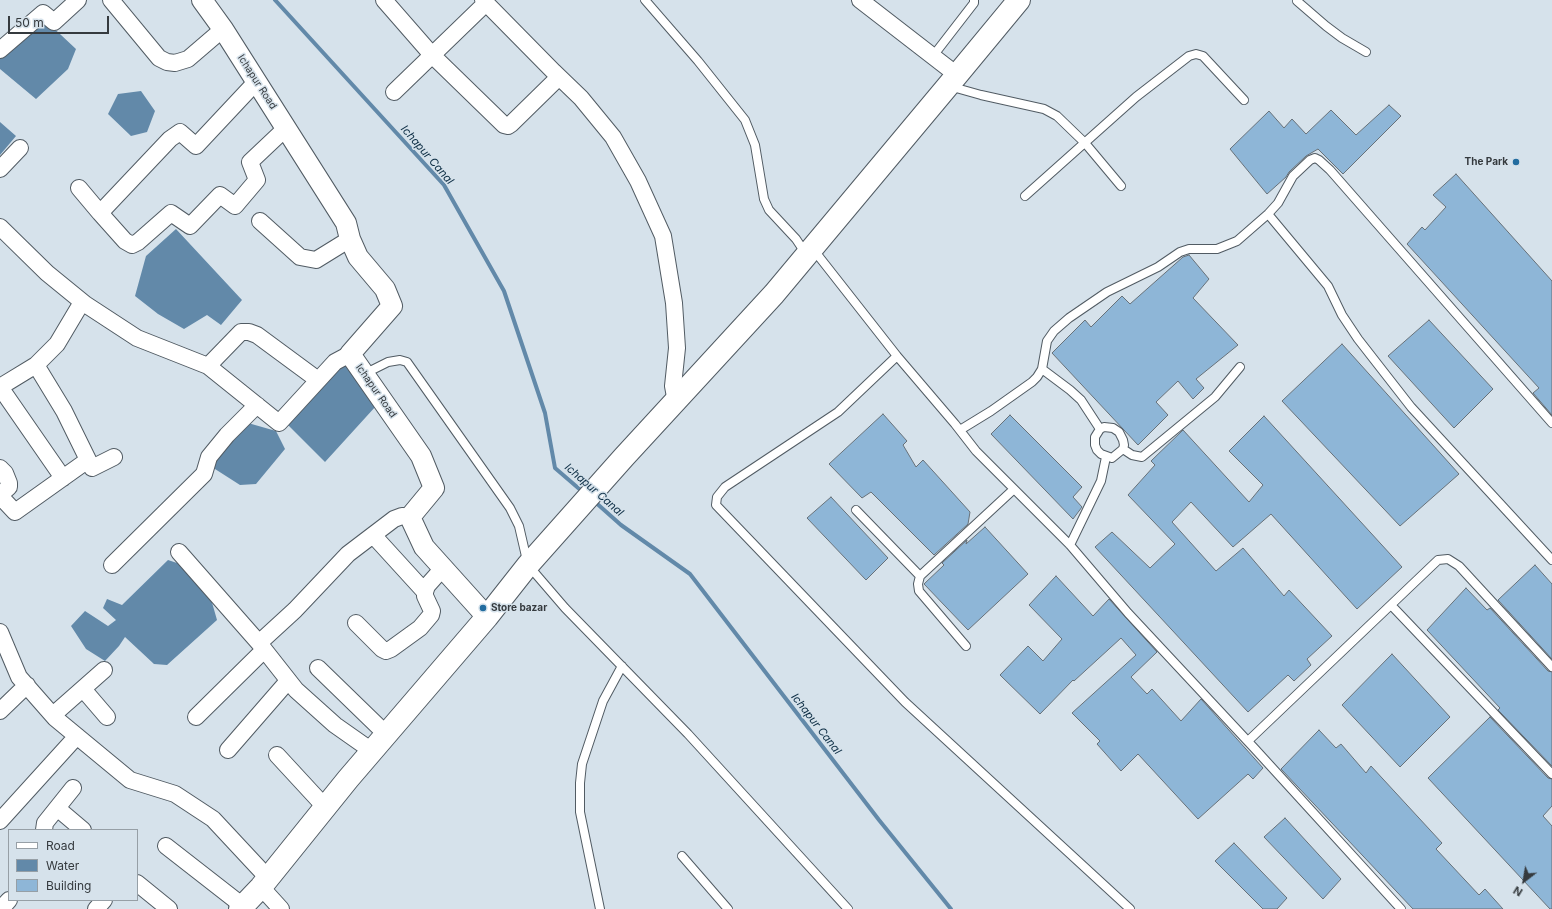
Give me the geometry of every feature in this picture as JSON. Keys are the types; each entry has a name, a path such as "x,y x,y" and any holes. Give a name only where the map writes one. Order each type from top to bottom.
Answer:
{"main road":[{"path":"242,908 386,734 487,617 528,565 624,457 774,294 1019,0"}],"street":[{"path":"0,50 43,13 54,22 78,0"},
{"path":"111,0 158,58 167,62 175,63 188,58 223,29"},
{"name":"Ichapur Road","path":"202,0 223,29 346,223 350,239 358,257 385,289 392,306 350,354 421,456 434,488 410,517"},
{"path":"384,0 432,55 504,125 508,126 559,77"},
{"path":"860,0 933,56 953,81"},
{"path":"394,92 485,1 581,98 613,138 638,181 663,236 674,303 678,348 674,386 676,402"},
{"path":"100,213 170,139 180,132 196,146 256,82"},
{"path":"79,188 125,241 132,245 138,242 171,213 190,226 220,195 235,206 257,180 250,162 286,128"},
{"path":"0,170 20,148"},
{"path":"260,221 300,257 316,260 350,239"},
{"path":"0,227 47,273 82,302 137,338 208,366 279,423 335,362 350,354"},
{"path":"63,478 0,387 36,364 57,344 82,302"},
{"path":"208,366 241,332 249,332 257,335 318,380"},
{"path":"36,364 64,411 92,468 114,457"},
{"path":"112,565 204,474 209,457 227,435 257,405"},
{"path":"0,468 5,473 9,487 0,496 15,512 88,460"},
{"path":"196,717 348,554 394,519 402,516 410,517 424,547 487,617"},
{"path":"356,623 382,649 386,651 420,628 432,615 425,592 373,535"},
{"path":"180,552 262,647 296,690 336,725 372,751"},
{"path":"425,592 427,586 443,568"},
{"path":"0,632 4,651 19,677 53,715 130,780 175,794 213,819 264,882 281,909"},
{"path":"318,668 386,734"},
{"path":"53,715 104,670"},
{"path":"228,750 288,680"},
{"path":"0,711 27,686"},
{"path":"83,689 107,717"},
{"path":"0,821 77,736"},
{"path":"277,755 325,807"},
{"path":"44,829 45,823 73,788"},
{"path":"57,808 82,829"},
{"path":"166,846 242,908"},
{"path":"138,884 169,909"},
{"path":"1,909 8,901"},
{"path":"96,909 103,901"}],"lane":[{"path":"645,0 698,61 745,120 755,145 762,190 769,210 796,239 810,251 976,451 1070,545 1128,613 1401,909"},
{"path":"933,56 974,3 974,0"},
{"path":"1297,0 1332,30 1366,52"},
{"path":"1025,196 1136,97 1189,56 1196,54 1203,56 1244,100"},
{"path":"953,81 981,95 1044,109 1057,116 1085,143 1121,186"},
{"path":"960,430 991,411 1032,382 1042,369 1047,341 1054,331 1069,318 1107,292 1158,267 1180,252 1189,249 1217,249 1237,241 1268,214 1278,203 1293,176 1310,160 1315,158 1330,170 1552,423"},
{"path":"1268,214 1328,286 1342,315 1358,339 1411,407 1552,560"},
{"path":"897,356 838,412 725,487 717,497 716,505 905,702 1130,909"},
{"path":"364,374 388,362 400,360 406,362 510,508 519,526 528,565 565,608 688,734 848,909"},
{"path":"1123,449 1132,455 1142,457 1215,397 1240,367"},
{"path":"1042,369 1081,400 1100,429"},
{"path":"1104,427 1113,428 1118,432 1123,440 1123,449 1112,458 1101,454 1095,445 1095,437 1100,429 1104,427"},
{"path":"1070,545 1101,481 1106,457"},
{"path":"966,646 919,591 918,584 920,576 1014,489"},
{"path":"856,510 920,576"},
{"path":"1248,742 1438,560 1448,559 1459,566 1552,667"},
{"path":"1391,605 1552,774"},
{"path":"600,909 580,812 580,783 582,764 603,701 622,666"},
{"path":"682,856 728,909"}],"water":[{"path":"45,20 76,49 68,69 36,99 0,69 0,58"},
{"path":"141,91 155,111 147,132 131,136 108,114 118,94"},
{"path":"0,122 16,136 0,155"},
{"path":"176,229 242,300 221,325 207,315 184,329 158,314 135,296 146,256"},
{"path":"348,364 376,406 325,462 284,421 337,367"},
{"path":"248,423 276,431 285,449 256,484 240,485 215,469 214,461"},
{"path":"168,560 183,565 211,599 217,620 167,665 154,664 125,637 105,661 86,649 71,626 85,611 108,626 116,620 103,608 107,599 122,605"}],"building":[{"path":"1389,105 1401,116 1343,174 1318,149 1306,156 1267,194 1230,149 1269,111 1284,128 1292,119 1306,134 1331,110 1356,135"},
{"path":"1456,174 1552,281 1552,415 1533,393 1539,388 1407,244 1422,227 1425,230 1446,207 1433,195"},
{"path":"1189,255 1209,279 1193,298 1238,345 1196,379 1204,388 1193,399 1178,381 1156,402 1168,415 1138,445 1052,353 1085,320 1091,327 1122,296 1130,304 1183,257"},
{"path":"1429,320 1493,389 1454,428 1388,356"},
{"path":"1342,344 1459,474 1400,526 1282,401"},
{"path":"883,414 907,441 903,445 916,467 923,460 970,512 968,524 934,555 871,492 862,498 829,464"},
{"path":"1010,415 1082,487 1073,497 1082,507 1073,519 991,434"},
{"path":"1264,416 1402,567 1357,609 1271,514 1233,547 1191,502 1172,522 1216,571 1243,548 1284,596 1289,590 1332,636 1307,659 1311,665 1294,681 1288,675 1248,712 1095,547 1112,532 1150,568 1175,544 1128,495 1155,465 1151,461 1183,430 1249,502 1263,485 1229,451"},
{"path":"831,497 888,558 866,580 807,518"},
{"path":"985,527 1028,574 968,630 924,584 944,565 942,563 967,540 966,544"},
{"path":"1535,565 1552,584 1552,659 1498,600"},
{"path":"1056,576 1093,616 1109,599 1157,652 1131,677 1147,694 1152,689 1181,721 1201,699 1263,768 1253,779 1248,774 1198,819 1138,754 1121,771 1097,744 1100,741 1072,713 1136,655 1121,638 1074,681 1073,680 1040,714 1000,675 1028,646 1043,661 1062,639 1029,605"},
{"path":"1466,588 1487,610 1490,608 1548,671 1552,672 1552,766 1498,710 1500,708 1427,630"},
{"path":"1392,654 1450,717 1400,767 1342,705"},
{"path":"1490,717 1548,778 1552,779 1552,806 1543,816 1552,826 1552,909 1550,909 1428,778"},
{"path":"1319,730 1336,748 1341,744 1366,773 1371,766 1442,843 1436,849 1479,895 1485,889 1503,909 1413,909 1281,769"},
{"path":"1285,818 1341,879 1323,899 1264,837"},
{"path":"1234,843 1287,898 1277,909 1263,909 1215,861"}],"waterway":[{"name":"Ichapur Canal","path":"275,0 444,185 504,291 545,413 555,468 584,493"},
{"name":"Ichapur Canal","path":"594,501 621,525 690,574 879,820 951,909"}],"place":[{"name":"The Park","path":"1516,162"},
{"name":"Store bazar","path":"483,608"}]}
